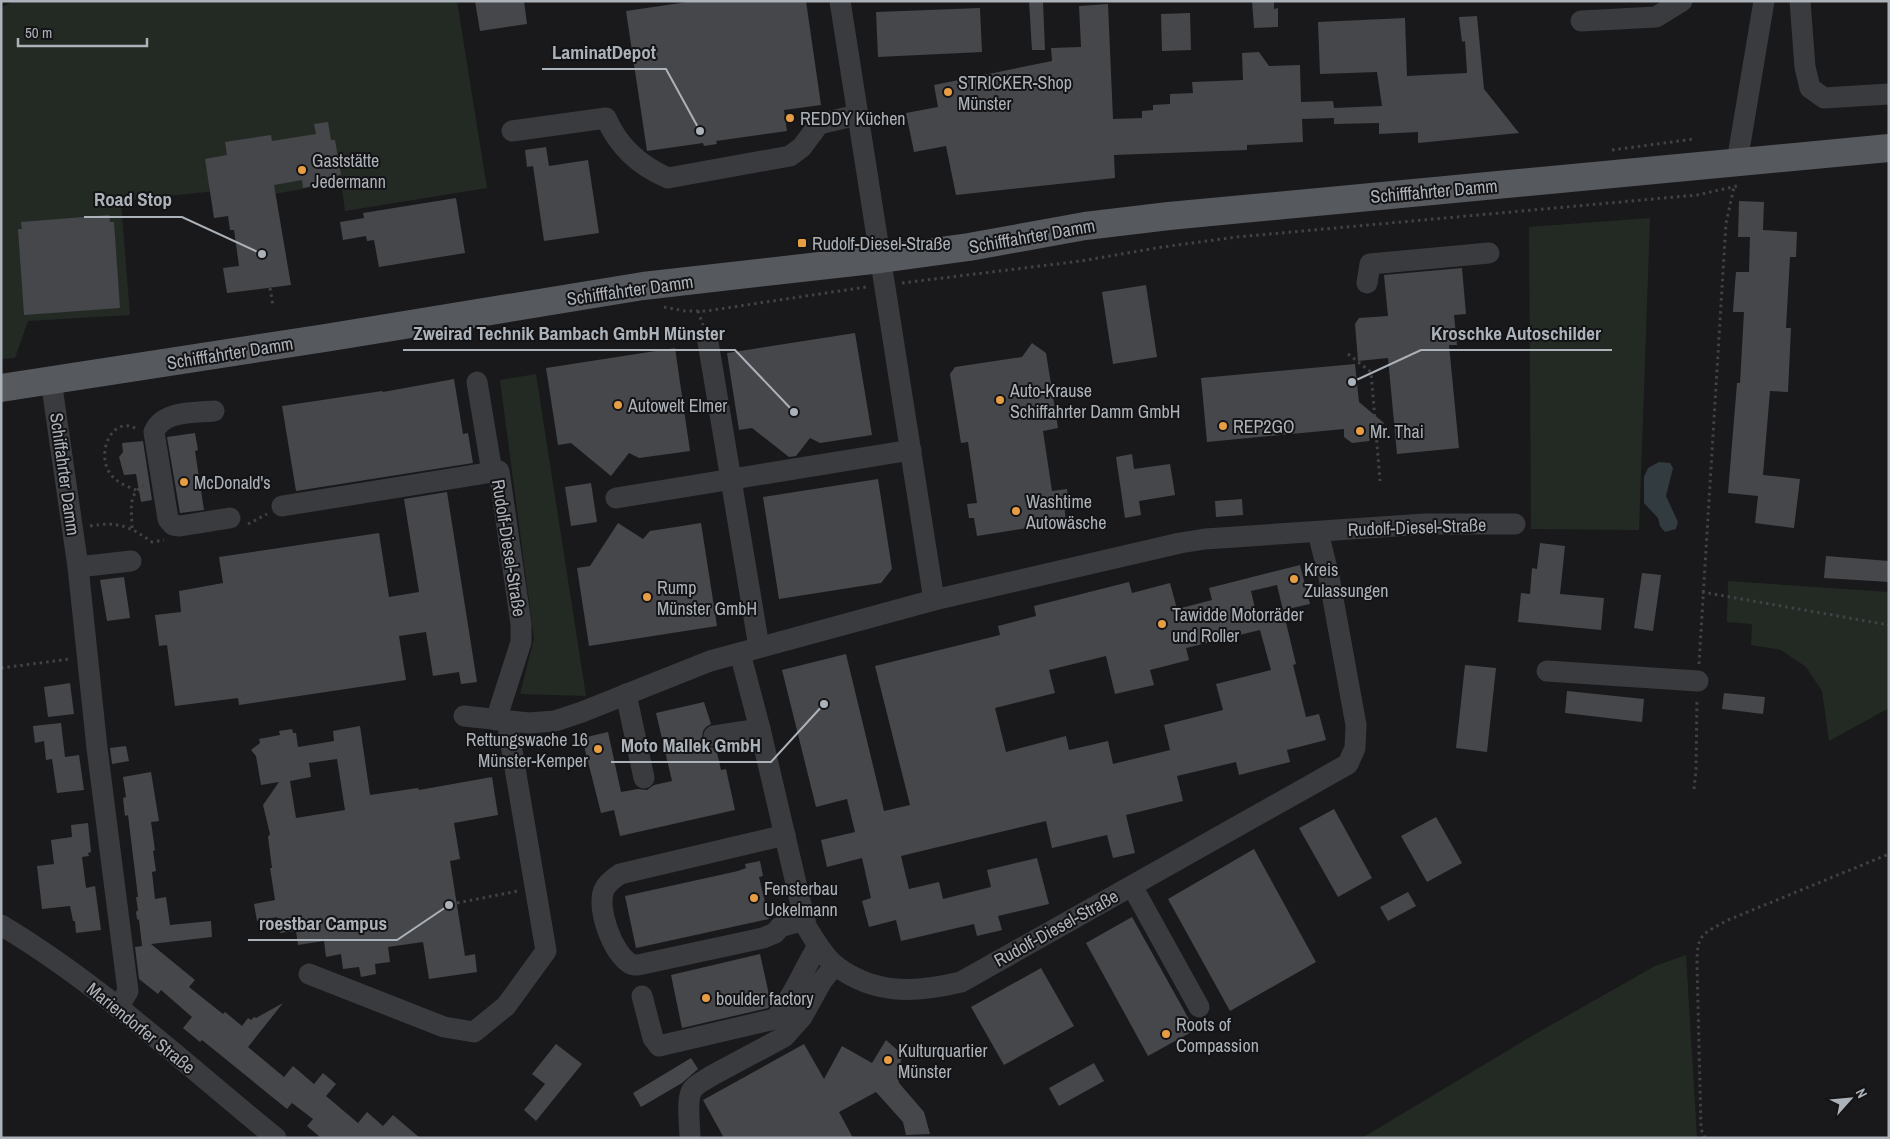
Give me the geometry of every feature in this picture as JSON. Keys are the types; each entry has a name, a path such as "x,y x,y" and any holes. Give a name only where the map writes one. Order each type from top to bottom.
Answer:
{"main road":[{"name":"Schifffahrter Damm","path":"1,388 643,286 882,272 969,247 1085,226 1168,216 1738,178 1889,148"}],"street":[{"path":"840,1 934,600"},
{"path":"1580,21 1656,17 1682,1"},
{"path":"1738,178 1764,1"},
{"path":"1800,1 1805,67 1810,88 1824,98 1889,94"},
{"path":"512,131 606,118 624,149 652,171 668,178 790,156 802,147 819,124 858,115"},
{"path":"1367,284 1370,264 1489,253"},
{"path":"708,342 730,479 749,650"},
{"name":"Schiffahrter Damm","path":"51,380 78,567"},
{"path":"477,382 492,472"},
{"path":"214,411 167,417 160,421 154,432 168,519 173,525 180,526 230,518"},
{"path":"616,498 911,450"},
{"name":"Rudolf-Diesel-Straße","path":"282,506 499,471 521,624 521,642 501,721"},
{"name":"Rudolf-Diesel-Straße","path":"464,716 529,723 555,720 582,712 710,661 934,600 1180,543 1205,539 1425,524 1515,524"},
{"name":"Rudolf-Diesel-Straße","path":"749,650 760,729 806,926 818,946 835,965 869,984 888,989 934,989 961,982 1348,764 1355,748 1356,724 1329,577 1318,532"},
{"path":"118,1008 128,991 86,657 78,567 130,561"},
{"path":"1547,671 1698,681"},
{"path":"626,694 644,778"},
{"path":"309,974 444,1027 474,1032 506,1006 546,951 536,888 501,721"},
{"path":"714,736 760,729"},
{"path":"785,835 620,874 610,882 604,891 602,899 606,924 620,953 631,964 638,965 764,938 775,933 780,927 805,920"},
{"path":"1132,886 1199,1007"},
{"name":"Mariendorfer Straße","path":"1,924 59,962 276,1138"},
{"path":"642,996 652,1038 659,1046 774,1019 783,1009 818,946"},
{"path":"690,1138 689,1102 691,1091 711,1076 784,1037 802,1017 822,981 835,965"}],"path":[{"path":"660,306 685,312 706,311 882,272 1081,261 1162,247 1237,238 1697,195 1738,178"},
{"path":"1694,789 1702,592 1726,223 1738,178"},
{"path":"270,288 273,306"},
{"path":"1348,354 1371,372 1380,480"},
{"path":"136,490 119,482 112,476 106,468 104,450 106,442 113,432 120,427 129,425 137,428 140,433"},
{"path":"132,528 132,498 136,490 148,480"},
{"path":"91,526 107,523"},
{"path":"1702,592 1889,625"},
{"path":"1,668 86,657"},
{"path":"1705,1138 1701,1129 1697,963 1699,940 1703,934 1728,920 1889,854"},
{"path":"457,903 536,888"}],"shaded area":[{"path":"13,1 457,1 487,188 345,211 341,182 245,199 225,190 121,201 130,315 28,321 15,358 1,359 1,8"},
{"path":"1650,218 1639,530 1531,529 1529,227"},
{"path":"536,374 586,696 520,694 534,639 500,380"},
{"path":"1659,462 1670,463 1673,468 1666,496 1678,522 1676,529 1665,532 1660,526 1658,518 1644,503 1644,477 1648,468"},
{"path":"1728,581 1889,592 1889,708 1829,741 1822,691 1806,667 1781,650 1751,645 1752,624 1727,622"},
{"path":"1686,955 1697,1138 1362,1138 1530,1037 1655,966"}],"building":[{"path":"475,1 524,1 527,24 480,31"},
{"path":"694,1 806,1 821,105 784,110 787,131 716,141 717,144 704,146 703,143 647,151 626,11"},
{"path":"1029,1 1043,1 1045,50 1032,50"},
{"path":"1252,1 1274,1 1274,9 1278,8 1278,27 1254,28"},
{"path":"1108,4 1113,119 1142,118 1142,111 1153,110 1153,105 1170,104 1170,94 1193,93 1192,82 1243,80 1242,53 1259,52 1269,66 1300,65 1301,102 1333,101 1334,108 1382,106 1377,72 1320,74 1318,22 1405,18 1407,76 1467,73 1465,41 1462,42 1459,17 1477,16 1484,89 1519,133 1418,143 1418,132 1379,134 1379,123 1334,124 1334,118 1302,119 1303,142 1247,145 1247,150 1114,155 1115,178 956,195 946,146 914,152 906,113 938,107 934,85 1052,61 1051,48 1081,47 1079,6"},
{"path":"980,8 982,52 878,57 876,12"},
{"path":"1190,13 1191,50 1162,51 1161,14"},
{"path":"328,122 331,140 335,140 341,175 316,179 317,185 303,188 302,180 274,185 291,285 227,293 223,268 239,266 234,230 230,230 228,216 214,218 205,159 227,155 225,142 271,135 272,141 316,134 314,124"},
{"path":"546,147 549,166 588,160 599,233 544,241 533,166 527,167 525,150"},
{"path":"456,198 465,253 379,267 374,240 367,241 366,236 343,240 340,222 364,218 363,213"},
{"path":"1739,201 1764,202 1763,230 1797,232 1796,257 1790,257 1786,328 1791,328 1788,392 1770,391 1763,475 1800,479 1794,528 1755,523 1758,496 1728,493 1737,383 1740,383 1744,312 1733,312 1736,272 1749,272 1750,237 1738,237"},
{"path":"109,215 110,222 114,222 120,308 24,315 18,229 22,229 21,222"},
{"path":"1462,268 1466,314 1454,315 1457,345 1449,345 1459,448 1397,454 1388,358 1358,361 1355,324 1359,318 1388,316 1384,275"},
{"path":"1146,285 1157,357 1113,364 1102,292"},
{"path":"855,333 872,435 820,443 810,438 796,456 789,457 752,428 739,430 727,353"},
{"path":"1032,343 1046,353 1058,428 1043,431 1052,491 1067,489 1069,503 1064,504 1066,522 977,536 974,518 969,518 967,504 977,503 968,442 961,443 950,374 955,367 1022,357"},
{"name":"Autowelt Elmer","path":"675,348 690,451 639,458 629,453 611,476 571,443 558,445 546,368"},
{"path":"1355,364 1359,402 1384,423 1369,441 1352,443 1344,437 1344,429 1207,442 1201,378"},
{"path":"454,379 463,434 468,433 473,463 296,491 282,406 383,392"},
{"name":"McDonald's","path":"195,433 198,450 195,451 204,510 180,513 167,437"},
{"path":"143,441 152,500 141,502 136,474 124,475 119,457 123,452 122,443"},
{"path":"1132,454 1134,469 1170,464 1175,495 1139,501 1141,515 1125,518 1116,457"},
{"path":"878,479 892,569 881,583 779,599 763,497"},
{"path":"591,483 597,522 571,526 565,487"},
{"path":"447,492 477,682 461,684 459,672 433,676 426,632 399,636 406,680 239,705 238,698 175,706 167,645 159,646 155,615 181,612 179,591 223,583 219,557 379,533 389,597 419,592 404,499"},
{"path":"1242,499 1243,515 1216,517 1215,501"},
{"name":"Rump Münster GmbH","path":"618,523 643,539 650,531 701,523 717,626 589,646 577,568 590,566"},
{"path":"1540,543 1565,546 1560,594 1604,598 1601,630 1518,622 1521,593 1530,594 1532,568 1537,569"},
{"path":"1826,556 1889,561 1889,582 1824,578"},
{"path":"1300,565 1310,604 1283,610 1296,664 1293,665 1306,717 1319,714 1326,740 1287,750 1290,762 1239,775 1236,762 1177,776 1183,801 1126,815 1135,853 1113,858 1107,835 1052,848 1046,821 901,856 909,889 939,882 943,899 991,887 987,870 1037,858 1049,904 998,916 1002,930 977,936 974,924 901,941 896,920 869,927 862,901 871,898 862,858 827,867 821,840 855,832 847,799 816,807 782,670 846,654 884,811 910,805 875,666 1000,635 998,626 1036,616 1034,606 1129,582 1132,593 1170,583 1177,609 1212,600 1209,588","holes":["1277,585 1283,610 1257,617 1251,591","1260,630 1271,670 1216,684 1223,710 1164,725 1170,750 1113,764 1108,741 1069,750 1066,736 1006,752 995,708 1055,693 1049,670 1106,656 1115,694 1154,685 1150,670 1189,660 1186,648"]},
{"path":"1642,573 1661,575 1653,631 1634,628"},
{"path":"124,577 130,618 107,621 100,580"},
{"path":"1465,665 1496,668 1487,752 1456,748"},
{"path":"70,683 74,714 48,717 44,687"},
{"path":"1567,691 1644,699 1642,722 1565,713"},
{"path":"1724,693 1765,697 1763,714 1722,709"},
{"path":"704,702 711,724 703,731 702,738 709,747 716,748 721,770 726,769 735,810 620,836 614,810 601,813 582,738 608,732 621,792 638,789 647,790 654,785 672,781 656,713"},
{"path":"61,723 65,757 79,755 84,790 57,793 52,759 46,760 44,741 35,743 33,726"},
{"path":"360,726 370,795 418,788 419,790 492,777 498,815 454,823 460,859 450,861 465,956 475,954 477,972 429,979 423,942 388,947 390,962 375,964 376,974 361,977 359,967 343,969 341,954 326,957 324,941 298,945 296,931 280,933 277,917 257,921 254,904 275,900 270,868 272,868 268,837 270,834 263,805 279,782 261,785 256,756 251,750 260,743 259,739 280,735 279,731 292,729 293,733 296,733 298,747 334,741 333,731","holes":["337,759 345,810 296,818 290,781 311,777 309,763"]},
{"path":"126,746 129,761 112,764 110,748"},
{"path":"151,772 159,821 151,822 155,850 153,851 156,871 152,872 155,899 166,897 170,925 211,921 212,937 151,944 195,980 189,987 223,1014 225,1012 242,1026 248,1018 251,1020 254,1017 256,1018 283,1003 248,1047 284,1077 293,1066 314,1084 323,1073 336,1084 326,1096 358,1123 367,1112 383,1126 393,1115 420,1138 321,1138 307,1126 313,1119 292,1103 287,1109 202,1040 200,1042 183,1028 192,1017 161,990 158,994 139,979 135,947 142,946 139,920 137,919 136,912 138,910 136,897 138,897 128,815 125,816 123,798 126,797 123,777"},
{"path":"1334,809 1372,878 1338,897 1299,828"},
{"path":"1436,817 1462,863 1427,882 1401,836"},
{"path":"88,823 91,852 88,853 89,856 82,857 86,888 95,886 101,930 76,933 75,921 73,921 70,906 42,909 37,866 54,864 51,840 72,837 71,825"},
{"path":"1254,849 1316,962 1230,1011 1168,899"},
{"path":"760,861 763,876 759,877 769,919 636,948 625,896 738,871 746,868 745,864"},
{"path":"1408,892 1416,906 1388,921 1380,907"},
{"path":"1132,917 1195,1030 1148,1056 1086,943"},
{"path":"760,954 771,1004 768,1008 682,1028 671,975"},
{"path":"1041,968 1074,1026 1004,1065 971,1007"},
{"path":"886,1040 903,1055 897,1072 899,1083 924,1112 930,1134 906,1135 903,1122 876,1092 839,1112 853,1138 724,1138 703,1100 804,1044 824,1079 842,1046 872,1063"},
{"path":"556,1044 582,1064 536,1121 524,1110 545,1084 532,1074"},
{"path":"691,1058 698,1069 682,1083 641,1107 633,1093"},
{"path":"1094,1063 1104,1081 1059,1106 1049,1088"}],"place":[{"name":"STRICKER-Shop Münster","path":"948,92"},
{"name":"REDDY Küchen","path":"790,118"},
{"name":"LaminatDepot","path":"700,131"},
{"name":"Gaststätte Jedermann","path":"302,170"},
{"name":"Rudolf-Diesel-Straße","path":"802,243"},
{"name":"Road Stop","path":"262,254"},
{"name":"Kroschke Autoschilder","path":"1352,382"},
{"name":"Auto-Krause Schiffahrter Damm GmbH","path":"1000,400"},
{"name":"Autowelt Elmer","path":"618,405"},
{"name":"Zweirad Technik Bambach GmbH Münster","path":"794,412"},
{"name":"REP2GO","path":"1223,426"},
{"name":"Mr. Thai","path":"1360,431"},
{"name":"McDonald's","path":"184,482"},
{"name":"Washtime Autowäsche","path":"1016,511"},
{"name":"Kreis Zulassungen","path":"1294,579"},
{"name":"Rump Münster GmbH","path":"647,597"},
{"name":"Tawidde Motorräder und Roller","path":"1162,624"},
{"name":"Moto Mallek GmbH","path":"824,704"},
{"name":"Rettungswache 16 Münster-Kemper","path":"598,749"},
{"name":"Fensterbau Uckelmann","path":"754,898"},
{"name":"roestbar Campus","path":"449,905"},
{"name":"boulder factory","path":"706,998"},
{"name":"Roots of Compassion","path":"1166,1034"},
{"name":"Kulturquartier Münster","path":"888,1060"}]}
